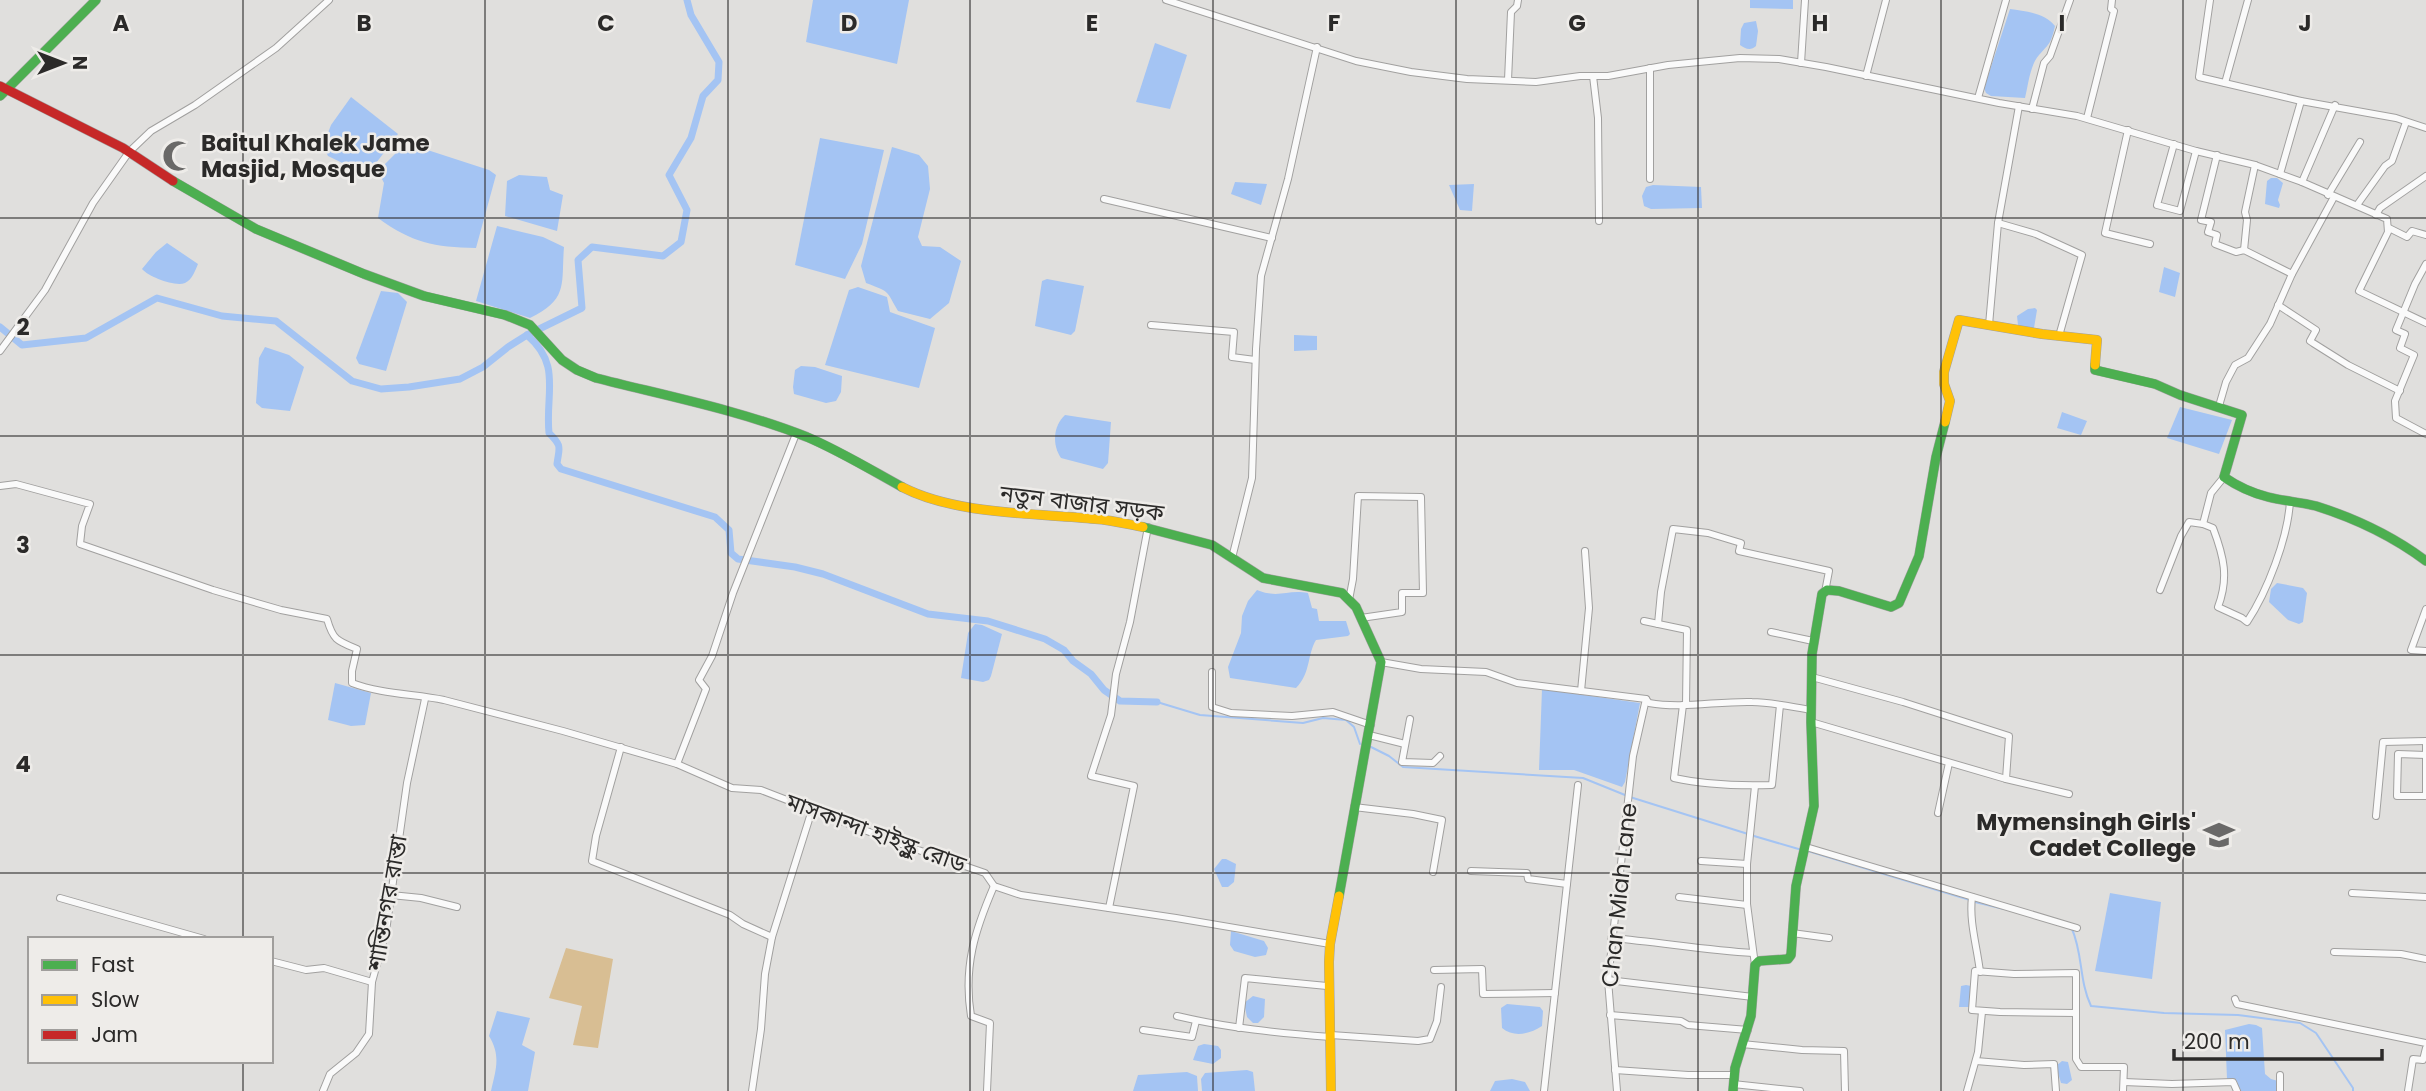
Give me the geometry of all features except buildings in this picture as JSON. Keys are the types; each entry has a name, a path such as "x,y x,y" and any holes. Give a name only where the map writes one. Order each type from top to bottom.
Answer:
{"main road":[{"path":"0,96 5,87 96,0"},
{"path":"5,87 69,118 129,152"},
{"name":"নতুন বাজার সড়ক","path":"129,152 221,210 304,250 424,296 495,313 530,325 562,360 596,378 736,413 796,434 918,495 996,512 1098,519 1148,527 1212,545 1263,578 1342,593 1356,607 1381,662"},
{"path":"1733,1083 1748,1030 1755,965 1759,961 1790,957 1796,886 1814,806 1811,722 1813,641 1820,601 1825,592 1839,591 1891,607 1899,603 1919,556 1936,457 1950,401 1944,390 1943,379 1956,339 1958,321 2097,340 2095,370 2155,384 2242,415 2224,477 2238,486 2266,497 2315,506 2381,533 2401,542 2426,561"},
{"path":"1331,1091 1327,986 1330,944 1381,662"}],"street":[{"path":"0,351 45,290 93,203 129,152 151,131 195,105 276,48 329,0"},
{"path":"1166,0 1356,61 1412,72 1467,79 1536,82 1608,76 1650,68 1740,58 1779,59 2087,118 2196,151 2255,165 2387,219 2389,228 2359,290 2426,323"},
{"path":"1508,80 1511,12 1517,6 1518,0"},
{"path":"1801,63 1805,0"},
{"path":"1866,76 1886,0"},
{"path":"1978,98 2006,0"},
{"path":"2032,108 2044,63 2050,56 2069,0"},
{"path":"2087,118 2114,11 2112,0"},
{"path":"2210,0 2197,76 2380,117 2396,118 2426,128"},
{"path":"2225,83 2248,0"},
{"path":"1232,558 1252,478 1255,360 1261,276 1288,178 1317,47"},
{"path":"1650,68 1650,178"},
{"path":"1593,76 1598,118 1599,221"},
{"path":"2280,174 2301,100"},
{"path":"2302,182 2334,105"},
{"path":"1989,325 1998,223 2019,106"},
{"path":"2357,205 2385,166 2392,161 2406,122"},
{"path":"2128,130 2105,233 2150,244"},
{"path":"2219,406 2226,382 2235,365 2248,358 2270,324 2292,274 2360,142"},
{"path":"2174,144 2157,205 2180,211 2196,151"},
{"path":"2217,155 2201,220 2211,222 2208,232 2217,235 2215,244 2236,252 2244,250 2292,274"},
{"path":"2244,250 2247,220 2245,212 2255,165"},
{"path":"2376,215 2380,208 2426,176"},
{"path":"1104,199 1272,238"},
{"path":"1998,223 2036,234 2082,254 2059,336"},
{"path":"2389,228 2407,237 2412,231 2426,235"},
{"path":"2426,264 2396,330 2405,334 2400,348 2414,355 2395,401 2396,418 2426,434"},
{"path":"2278,306 2316,330 2310,341 2348,365 2400,391"},
{"path":"1151,325 1234,332 1232,357 1255,360"},
{"path":"677,764 706,689 699,680 712,656 733,593 796,434"},
{"path":"2203,524 2211,493 2224,477"},
{"name":"মাসকান্দা হাইস্কুল রোড","path":"0,486 16,484 90,504 82,526 80,544 93,550 157,569 213,590 281,610 327,619 337,642 357,649 352,683 425,699 444,700 677,764 732,788 761,790 985,873 994,886 1021,895 1330,944"},
{"path":"1349,602 1358,496 1421,497 1423,593 1402,593 1402,612 1362,618"},
{"path":"2160,590 2189,522 2203,524 2213,528 2222,554 2225,586 2218,607 2246,622 2255,609 2280,550 2290,501"},
{"path":"1109,908 1134,786 1091,776 1111,715 1115,674 1130,622 1148,527"},
{"path":"1658,624 1673,528 1708,533 1741,542 1740,551 1829,571 1825,592"},
{"path":"1581,691 1588,608 1585,551"},
{"path":"2426,609 2411,650 2426,651"},
{"path":"1644,621 1687,630 1685,705 1674,778 1692,782 1772,785 1780,705"},
{"path":"1771,632 1813,641"},
{"path":"1381,662 1421,669 1486,672 1517,683 1646,699 1649,703 1656,704 1752,702 1811,710"},
{"path":"1212,672 1212,708 1231,713 1292,716 1333,712 1405,744"},
{"path":"1812,677 1884,696 2009,736 2006,779"},
{"name":"শান্তিনগর রাস্তা","path":"323,1091 330,1074 356,1053 369,1034 372,982 386,931 407,783 425,699"},
{"name":"Chan Miah Lane","path":"1617,1091 1608,979 1611,938 1633,756 1646,699"},
{"path":"1410,719 1402,762 1433,764 1440,756"},
{"path":"1811,722 1894,744 2006,779 2069,794"},
{"path":"2376,816 2383,742 2426,741 2426,755 2426,796 2397,796 2398,754 2426,755"},
{"path":"621,747 596,836 592,861 730,915 772,937"},
{"path":"1938,813 1949,763"},
{"path":"1544,1091 1578,785"},
{"path":"1755,786 1747,864 1747,905 1755,965"},
{"path":"1354,807 1441,820 1433,872"},
{"path":"752,1091 765,974 772,937 812,810"},
{"path":"1806,847 2077,928"},
{"path":"1701,861 1747,864"},
{"path":"1471,872 1527,873 1528,878 1567,884"},
{"path":"987,1091 990,1023 971,1016 967,991 977,925 994,886"},
{"path":"2352,893 2426,897"},
{"path":"391,895 421,898 457,907"},
{"path":"1679,897 1747,905"},
{"path":"1972,897 1970,918 1974,928 1980,972"},
{"path":"60,898 197,937"},
{"path":"1792,933 1829,938"},
{"path":"1611,938 1753,953"},
{"path":"2334,952 2401,954 2426,959"},
{"path":"273,962 306,970 324,968 372,982"},
{"path":"1434,970 1482,969 1483,994 1555,993"},
{"path":"2076,1013 1972,1010 1975,971 2014,974 2076,973 2076,1013 2076,1059 2081,1067 2124,1067 2123,1091"},
{"path":"1239,1028 1245,978 1327,986"},
{"path":"1608,979 1753,997"},
{"path":"1177,1016 1239,1028 1418,1041 1430,1039 1437,1021 1441,987"},
{"path":"2235,999 2237,1004 2426,1045 2424,1060 2413,1059 2408,1091"},
{"path":"1967,1091 1976,1061 1982,1012"},
{"path":"1610,1015 1748,1030"},
{"path":"1143,1030 1192,1037 1196,1021"},
{"path":"1742,1044 1843,1051 1845,1091"},
{"path":"1976,1061 2024,1065 2054,1064 2056,1091"},
{"path":"1615,1070 1688,1075 1800,1091"},
{"path":"2280,1075 2280,1091"},
{"path":"2124,1082 2172,1087 2234,1082 2237,1091"}],"shaded area":[{"path":"566,948 613,959 598,1048 573,1045 582,1006 549,998"}],"water":[{"path":"813,0 909,0 897,64 806,42"},
{"path":"1750,0 1793,0 1793,9 1750,8"},
{"path":"2010,9 2040,15 2055,26 2050,42 2033,64 2025,98 1991,96 1984,88"},
{"path":"1756,21 1756,46 1752,49 1740,45 1744,23"},
{"path":"1155,43 1187,55 1170,109 1136,102"},
{"path":"351,97 398,134 367,175 328,156 323,146 331,125"},
{"path":"820,138 884,150 862,244 845,279 795,265"},
{"path":"406,143 489,170 496,175 476,248 424,242 402,233 378,218 384,183 378,171"},
{"path":"892,147 919,155 928,166 930,189 918,237 922,246 940,247 961,261 949,303 930,319 898,311 886,293 866,283 861,266"},
{"path":"519,175 547,177 550,190 563,195 557,231 505,216 507,181"},
{"path":"2277,178 2283,183 2278,200 2279,208 2265,204 2267,181"},
{"path":"1235,182 1267,184 1261,205 1231,194"},
{"path":"1474,184 1472,211 1460,210 1449,185"},
{"path":"1646,187 1701,187 1702,208 1651,209 1644,206 1642,196"},
{"path":"497,226 543,237 564,247 562,281 557,297 543,311 530,318 476,301"},
{"path":"167,243 198,264 191,278 185,283 162,281 142,269"},
{"path":"2164,267 2180,273 2175,297 2159,292"},
{"path":"1047,279 1084,286 1075,331 1071,335 1035,326 1042,281"},
{"path":"858,287 887,297 890,312 935,328 919,388 825,365 849,290"},
{"path":"381,291 398,293 407,302 386,371 359,364 356,358"},
{"path":"2035,308 2034,328 2029,330 2018,325 2017,316"},
{"path":"1294,335 1317,336 1317,350 1294,351"},
{"path":"265,347 289,355 304,367 290,411 262,408 256,403 259,358"},
{"path":"801,366 815,367 842,376 841,392 836,401 826,403 794,394 795,370"},
{"path":"2180,407 2232,420 2219,454 2167,438"},
{"path":"2062,412 2087,421 2081,435 2057,428"},
{"path":"1065,415 1111,422 1108,463 1103,469 1061,458 1055,436"},
{"path":"2277,583 2303,588 2307,593 2303,622 2299,624 2288,620 2269,602 2271,589"},
{"path":"1257,590 1271,594 1308,593 1312,608 1317,609 1319,621 1346,621 1350,634 1348,636 1316,640 1307,670 1296,688 1230,678 1228,667 1241,633 1242,616 1248,601"},
{"path":"975,624 1002,634 991,676 983,682 961,678 968,633"},
{"path":"335,683 371,693 365,725 351,726 328,720"},
{"path":"1542,689 1640,703 1622,787 1574,770 1539,770"},
{"path":"1222,859 1236,864 1234,882 1228,887 1222,887 1214,869"},
{"path":"2110,893 2161,902 2152,979 2095,971"},
{"path":"1231,931 1264,941 1268,948 1266,955 1255,957 1234,951 1230,945"},
{"path":"1961,986 1971,986 1970,1007 1959,1007"},
{"path":"1253,996 1265,999 1264,1017 1258,1023 1253,1023 1247,1017 1244,1003"},
{"path":"1507,1004 1540,1007 1543,1011 1542,1026 1522,1034 1502,1028 1501,1008"},
{"path":"497,1011 530,1018 522,1045 535,1052 528,1091 491,1091 496,1056 489,1036"},
{"path":"2249,1024 2262,1028 2265,1074 2278,1081 2279,1091 2239,1091 2237,1081 2227,1079 2225,1030"},
{"path":"1198,1046 1218,1046 1221,1058 1213,1064 1193,1060"},
{"path":"2062,1061 2068,1062 2072,1080 2067,1084 2061,1083 2056,1066"},
{"path":"1247,1070 1253,1072 1255,1091 1202,1091 1201,1079 1205,1073"},
{"path":"1187,1072 1197,1076 1198,1091 1133,1091 1138,1075"},
{"path":"1512,1079 1525,1082 1530,1091 1490,1091 1495,1081"}],"waterway":[{"path":"0,327 22,345 86,338 157,298 222,316 276,321 352,381 381,389 460,379 483,367 527,335 582,308 578,260 592,247 663,256 681,242 687,210 669,175 691,138 703,96 718,80 719,62 691,15 687,0"},
{"path":"527,335 545,357 550,380 549,433 558,444 557,464 561,469 715,517 729,530 731,553 738,559 823,574 928,614 988,621 1045,639 1064,650 1073,661 1091,674 1104,690 1120,701 1157,702"},
{"path":"1157,702 1200,715 1303,723 1323,718 1346,720 1354,727 1360,744"},
{"path":"1371,747 1403,767 1583,778 1625,795"},
{"path":"1630,797 1748,834"},
{"path":"1754,836 1802,850"},
{"path":"1808,851 1970,900"},
{"path":"1975,902 2004,909"},
{"path":"2072,929 2091,1006 2164,1013 2238,1015 2300,1023 2316,1033 2353,1091"}],"traffic: fast":[{"path":"0,96 96,0"},
{"path":"173,181 256,229 364,274 424,296 505,315 530,325 562,360 596,378 703,404 781,427 831,448 902,487"},
{"path":"2095,365 2095,370 2155,384 2242,415 2224,477 2262,495 2316,506 2345,516 2387,536 2426,561"},
{"path":"1733,1091 1735,1068 1751,1016 1755,965 1759,961 1788,959 1791,955 1796,886 1814,806 1812,654 1822,594 1827,590 1839,591 1891,607 1899,603 1919,556 1936,457 1945,422"},
{"path":"1143,527 1212,545 1263,578 1342,593 1356,607 1381,662 1339,896"}],"traffic: slow":[{"path":"1945,422 1950,401 1944,384 1944,372 1959,320 2097,340 2095,365"},
{"path":"902,487 923,496 971,508 1101,520 1143,527"},
{"path":"1331,1091 1329,962 1339,896"}],"traffic: jam":[{"path":"0,86 123,148 173,181"}],"place":[{"name":"Baitul Khalek Jame Masjid, Mosque","path":"178,156"},
{"name":"Mymensingh Girls' Cadet College","path":"2219,835"}]}
